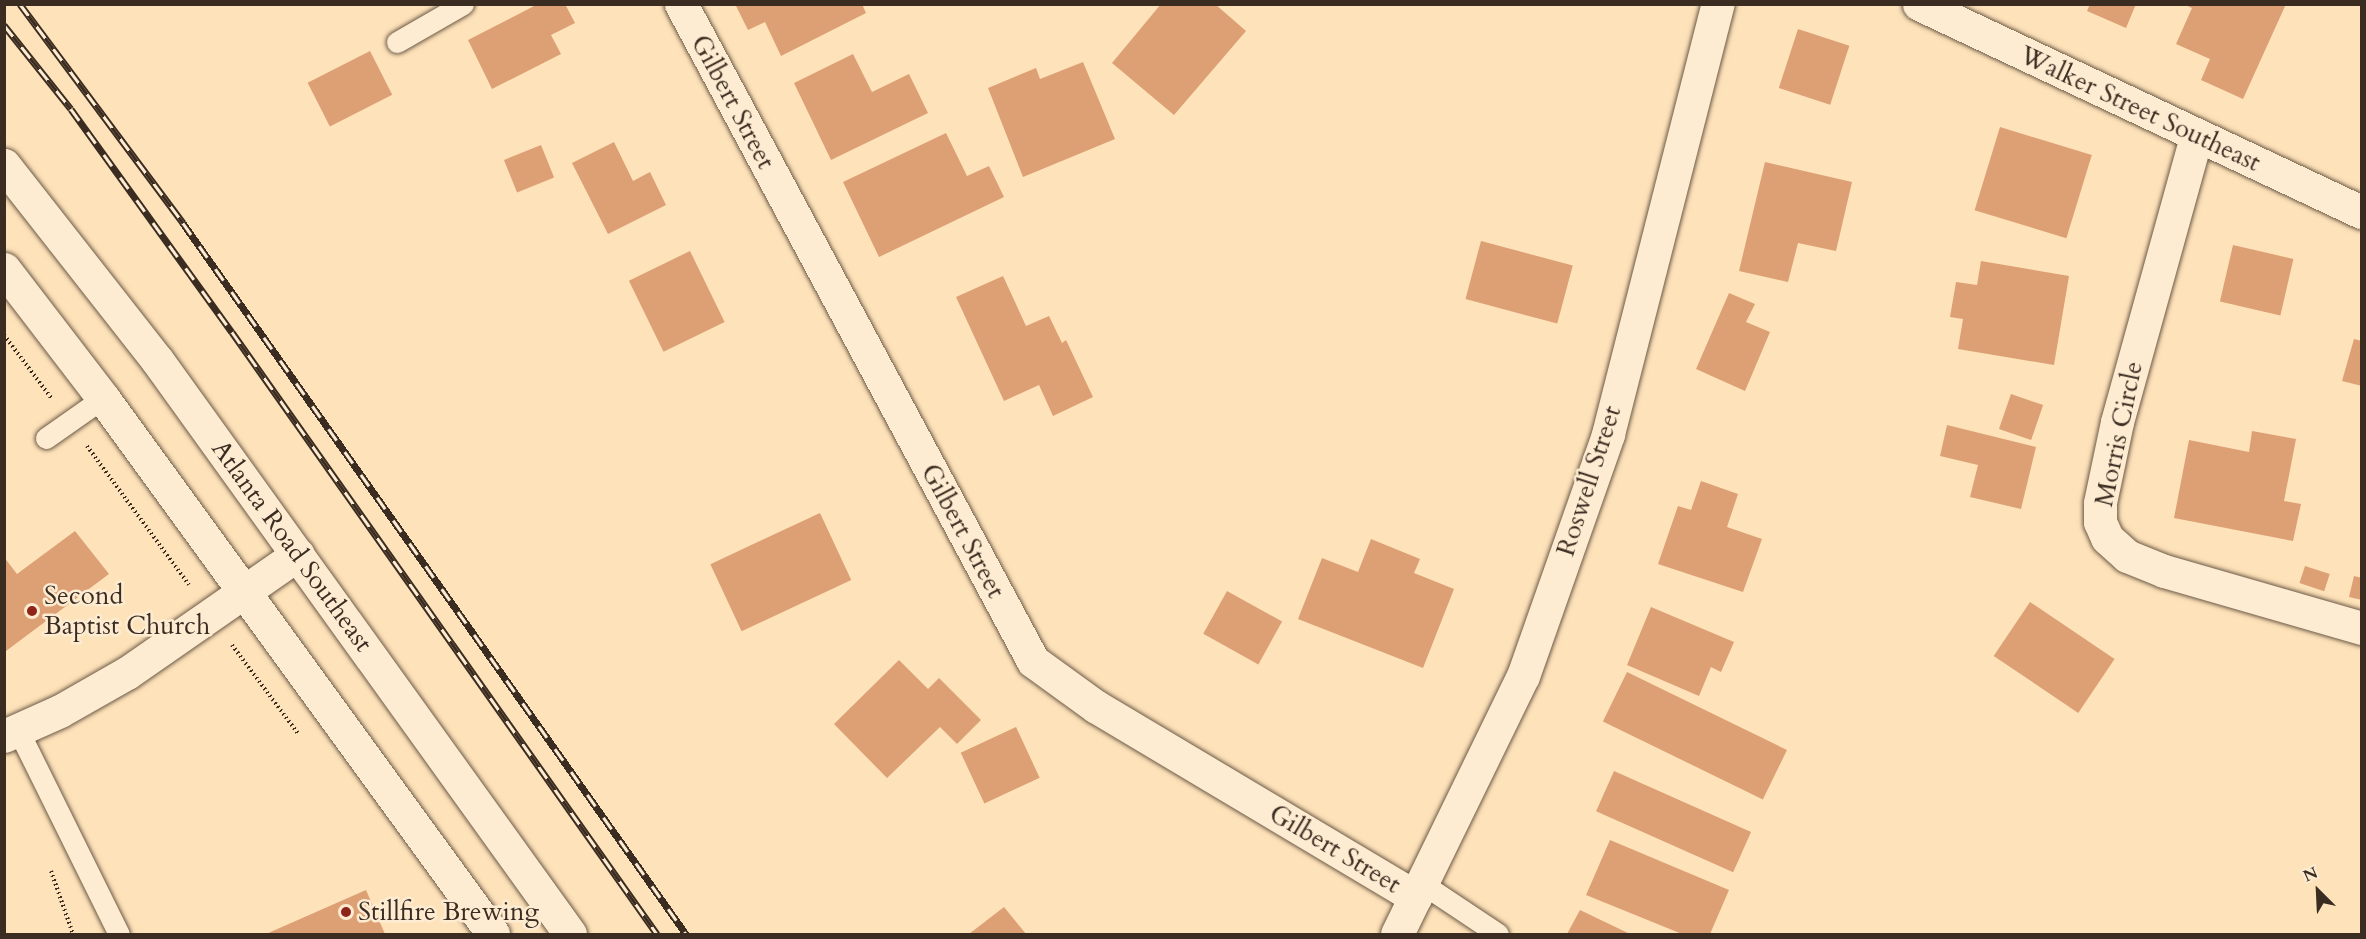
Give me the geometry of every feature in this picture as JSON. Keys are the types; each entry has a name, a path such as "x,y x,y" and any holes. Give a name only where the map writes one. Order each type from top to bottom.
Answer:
{"street":[{"name":"Gilbert Street","path":"681,4 1033,661 1095,706 1419,891"},
{"name":"Roswell Street","path":"1397,934 1523,676 1608,434 1718,4"},
{"name":"Walker Street Southeast","path":"1919,4 2196,137 2361,212"},
{"name":"Morris Circle","path":"2196,137 2116,422 2100,503 2100,522 2107,538 2127,556 2164,571 2361,628"},
{"name":"Atlanta Road Southeast","path":"4,165 150,350 570,934"},
{"path":"4,269 103,398 493,934"},
{"path":"11,733 128,672 298,554"}],"lane":[{"path":"397,42 462,4"},
{"path":"46,438 103,398"},
{"path":"11,733 119,934"},
{"path":"1419,891 1498,934"}],"path":[{"path":"4,335 176,568"}],"building":[{"path":"538,4 565,4 575,23 551,35 561,54 492,89 468,40"},
{"path":"735,4 862,4 866,13 781,56 765,22 748,30"},
{"path":"1161,4 1215,4 1246,31 1174,115 1112,63"},
{"path":"2090,4 2136,4 2126,28 2087,11"},
{"path":"2183,4 2286,4 2243,99 2201,80 2210,59 2176,44 2192,8"},
{"path":"1798,29 1849,46 1830,105 1779,88"},
{"path":"370,51 392,95 330,126 308,83"},
{"path":"853,54 872,92 909,74 928,113 831,160 794,83"},
{"path":"1083,62 1115,139 1023,177 988,88 1036,68 1040,79"},
{"path":"2000,127 2092,155 2066,238 1975,210"},
{"path":"946,133 967,176 989,166 1004,197 879,257 843,182"},
{"path":"614,142 633,181 650,172 666,205 608,234 572,163"},
{"path":"541,145 554,177 517,192 504,160"},
{"path":"1765,162 1852,182 1836,251 1798,243 1788,282 1739,271"},
{"path":"1481,241 1573,266 1557,324 1465,299"},
{"path":"2233,245 2293,259 2280,315 2220,302"},
{"path":"690,251 725,322 664,352 629,281"},
{"path":"1981,261 2069,276 2054,365 1958,349 1963,319 1950,317 1956,282 1977,285"},
{"path":"1003,276 1026,326 1049,316 1062,343 1066,340 1093,397 1053,416 1039,385 1004,401 956,297"},
{"path":"1729,293 1755,304 1746,322 1770,332 1745,391 1696,369"},
{"path":"2354,339 2362,341 2362,386 2342,381"},
{"path":"2011,394 2043,405 2031,440 1999,429"},
{"path":"1947,425 2036,447 2021,509 1970,497 1978,465 1940,456"},
{"path":"2252,431 2296,439 2284,501 2301,504 2293,541 2174,518 2189,440 2249,452"},
{"path":"1701,481 1738,494 1727,527 1762,539 1743,592 1658,564 1678,506 1691,510"},
{"path":"820,513 851,580 742,631 710,564"},
{"name":"Second Baptist Church","path":"75,531 109,574 6,651 4,557 17,574"},
{"path":"1371,539 1420,559 1414,573 1454,589 1423,668 1298,619 1322,558 1358,572"},
{"path":"2305,566 2330,574 2324,591 2299,583"},
{"path":"2354,576 2362,578 2362,600 2349,597"},
{"path":"1227,591 1282,622 1258,664 1203,634"},
{"path":"2030,602 2115,659 2078,713 1994,656"},
{"path":"1651,607 1734,642 1721,672 1711,667 1699,696 1627,665"},
{"path":"899,660 928,689 939,678 981,720 957,744 940,727 887,778 834,724"},
{"path":"1627,672 1787,750 1763,799 1603,721"},
{"path":"1016,727 1040,778 984,804 961,753"},
{"path":"1614,771 1751,832 1733,872 1596,811"},
{"path":"1610,840 1729,890 1710,934 1682,934 1586,895"},
{"name":"Stillfire Brewing","path":"366,890 385,934 266,934"},
{"path":"1004,907 1026,934 969,934"},
{"path":"1580,910 1630,934 1567,934"}],"railway":[{"path":"20,4 183,223 686,934"},
{"path":"4,25 71,109 232,332 657,934"}],"place":[{"name":"Second Baptist Church","path":"32,611"},
{"name":"Stillfire Brewing","path":"346,912"}]}
